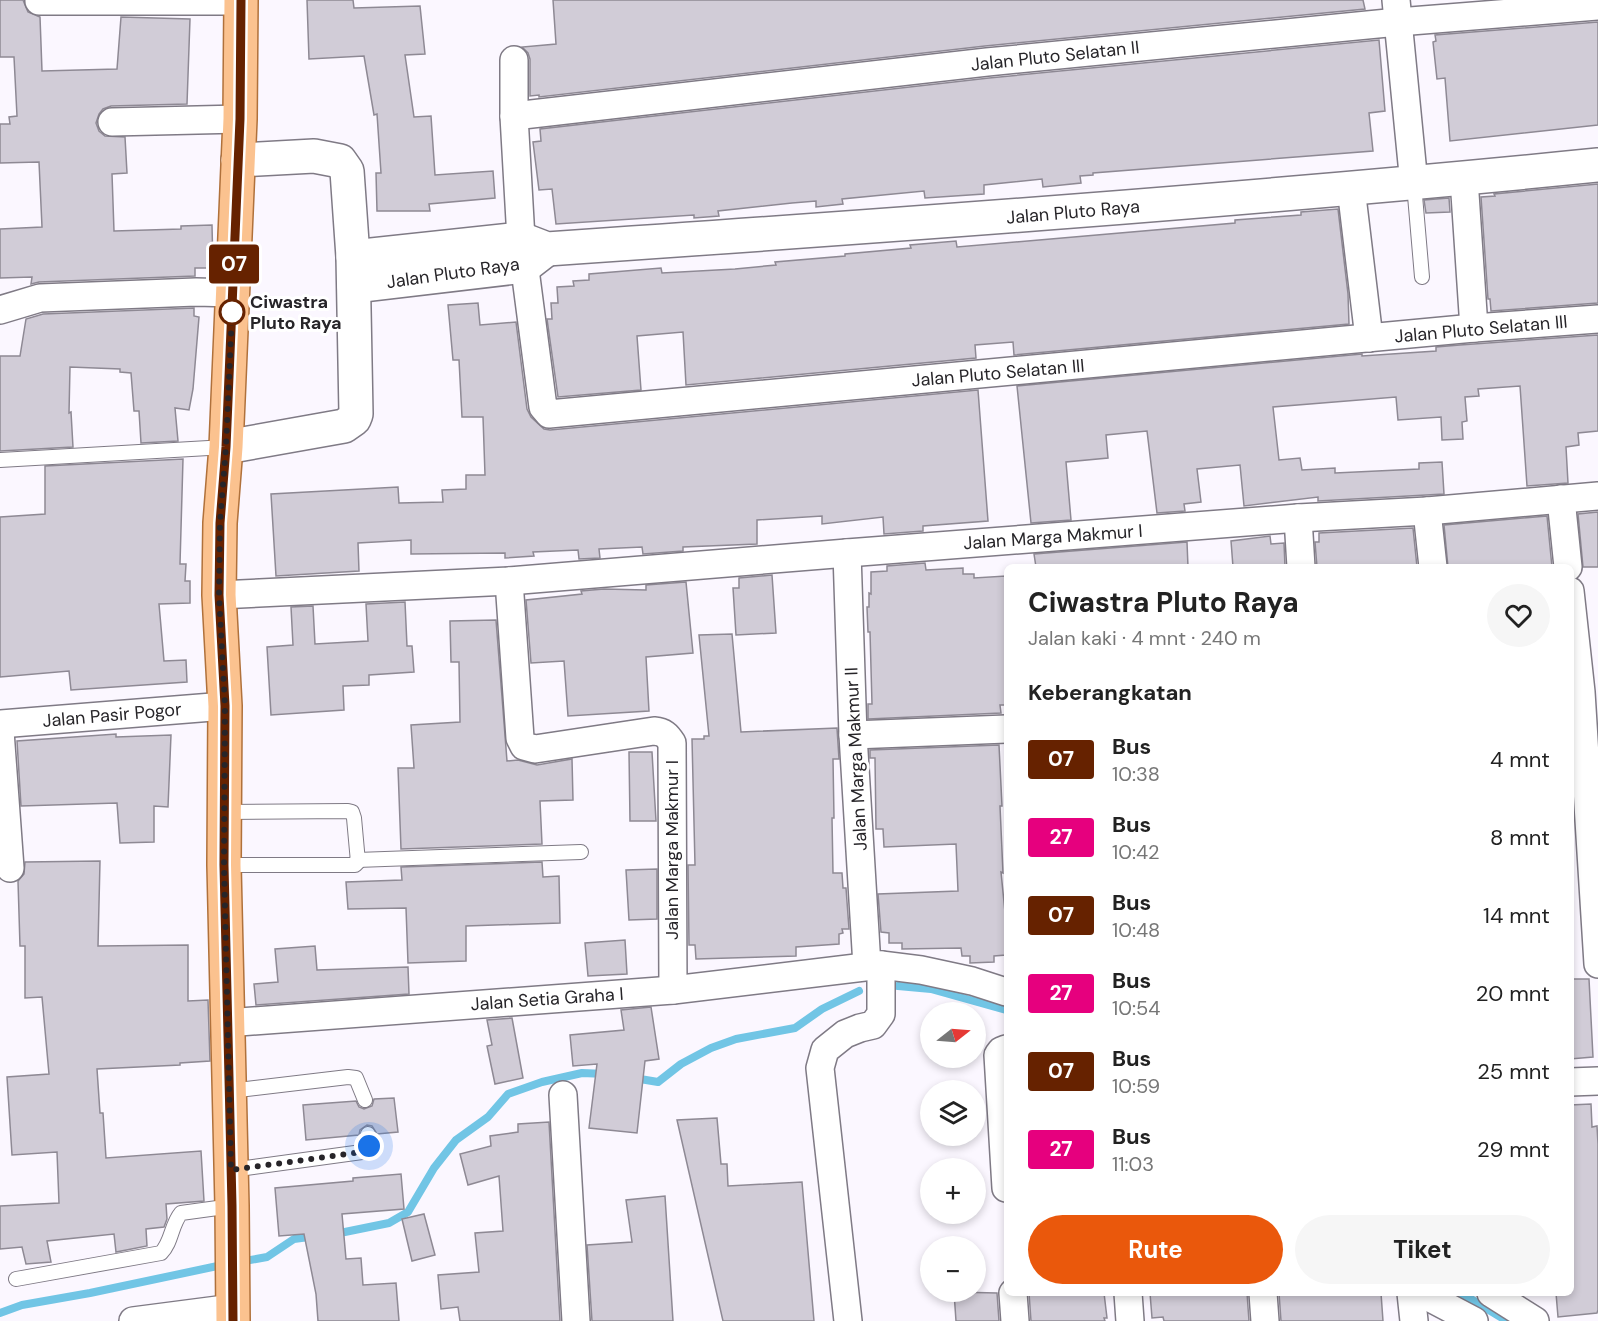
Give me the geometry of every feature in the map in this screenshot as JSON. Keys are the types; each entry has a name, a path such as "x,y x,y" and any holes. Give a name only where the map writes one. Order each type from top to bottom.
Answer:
{"main road":[{"path":"233,1305 230,1091 226,1023 225,706 219,595 220,523 226,447 240,119 241,1"}],"street":[{"path":"39,2 241,1"},
{"name":"Jalan Pluto Selatan II","path":"514,116 987,62 1397,11 1598,6"},
{"path":"1397,11 1414,184"},
{"path":"514,60 514,116 531,251"},
{"path":"112,122 240,119"},
{"path":"226,447 344,426 354,419 356,414 354,271 347,171 340,161 314,156 238,160"},
{"name":"Jalan Pluto Raya","path":"354,271 531,251 975,220 1414,184 1598,165"},
{"path":"1464,179 1474,328"},
{"path":"1352,188 1369,338"},
{"name":"Jalan Pluto Selatan III","path":"531,251 543,406 546,412 552,415 1474,328 1598,319"},
{"path":"0,310 40,298 196,292 233,293"},
{"name":"Jalan Marga Makmur I","path":"219,595 509,581 1598,496"},
{"path":"1561,499 1568,564"},
{"path":"1427,511 1433,564"},
{"path":"1298,518 1300,564"},
{"name":"Jalan Marga Makmur II","path":"847,553 854,735 874,965 881,1014 873,1025 845,1034 825,1050 820,1068 848,1321"},
{"name":"Jalan Marga Makmur I","path":"509,581 520,738 524,746 535,749 654,731 662,732 672,743 673,990"},
{"path":"1574,622 1583,692 1593,821 1598,954"},
{"name":"Jalan Pasir Pogor","path":"0,724 225,706"},
{"path":"854,735 1004,729"},
{"path":"0,731 10,868"},
{"name":"Jalan Setia Graha I","path":"226,1023 673,990 874,965 921,970 972,981 1004,991"},
{"path":"1004,1050 998,1055 1004,1155"},
{"path":"1574,1082 1598,1081"},
{"path":"563,1095 576,1321"},
{"path":"1013,1296 1015,1321"},
{"path":"1128,1296 1130,1321"},
{"path":"1263,1296 1265,1321"},
{"path":"1411,1296 1414,1321"},
{"path":"1427,1296 1474,1321"},
{"path":"1497,1296 1535,1321"},
{"path":"133,1321 233,1305"}],"lane":[{"path":"1414,184 1422,276"},
{"path":"0,460 226,447"},
{"path":"224,865 356,866 357,860 352,812 225,812"},
{"path":"357,860 581,852"},
{"path":"230,1091 348,1077 357,1078 365,1100"},
{"path":"231,1170 367,1151 368,1134"},
{"path":"16,1279 161,1253 167,1248 181,1212 232,1206"}],"building":[{"path":"0,0 23,0 28,12 40,17 42,71 117,69 121,17 190,19 187,104 111,106 103,109 96,123 99,131 105,136 125,137 127,173 112,174 114,231 181,229 181,226 212,225 213,268 195,268 195,276 31,284 32,277 0,278 0,229 42,227 39,162 0,163 0,124 10,124 9,117 17,116 14,57 0,57"},
{"path":"307,0 353,0 354,8 420,6 425,54 405,55 414,117 431,116 435,175 493,171 495,198 429,204 430,211 377,211 376,173 381,173 377,114 374,115 364,56 309,59"},
{"path":"553,0 1363,0 1365,9 985,46 539,97 539,95 530,96 530,59 522,47 556,44"},
{"path":"1598,22 1598,125 1450,141 1445,78 1437,79 1433,42 1436,41 1435,35"},
{"path":"1379,40 1385,111 1369,113 1373,151 1093,173 1093,175 1080,176 1081,183 1043,187 1042,179 984,185 984,194 925,198 924,191 842,199 843,204 816,207 816,201 718,211 719,216 694,218 694,215 556,224 552,189 539,190 533,142 541,141 540,129 989,78"},
{"path":"1598,184 1598,303 1491,311 1490,299 1488,299 1481,197"},
{"path":"1449,198 1450,212 1426,213 1424,200"},
{"path":"1338,209 1348,294 1349,324 1014,355 1013,342 975,345 976,358 686,385 683,332 637,336 641,390 558,397 547,319 552,319 551,303 558,303 557,287 574,286 573,281 589,280 589,274 661,268 662,273 735,269 776,265 775,262 911,248 910,245 956,241 957,247 1235,223 1235,220 1301,215 1301,212"},
{"path":"478,303 480,325 516,322 527,409 531,417 544,429 978,390 988,521 923,526 923,531 884,534 883,517 822,524 822,516 757,520 757,544 683,547 683,551 643,554 642,547 599,549 600,558 579,559 578,550 533,552 534,556 505,558 505,553 411,554 411,540 358,543 359,571 276,576 271,494 398,487 399,503 443,502 442,490 466,489 466,475 485,475 483,417 462,417 459,360 453,360 448,305"},
{"path":"194,308 194,316 199,317 193,389 189,410 175,408 178,441 141,443 139,411 134,411 131,373 120,372 120,369 70,367 69,413 71,412 73,447 0,451 0,356 20,356 26,319 43,314"},
{"path":"1598,335 1598,431 1578,433 1579,445 1566,447 1568,483 1527,486 1520,386 1478,389 1479,396 1465,397 1467,421 1462,422 1463,439 1442,440 1441,417 1398,420 1396,397 1273,407 1279,460 1300,458 1302,470 1335,468 1335,473 1419,469 1419,463 1442,462 1444,494 1318,501 1318,497 1244,506 1240,465 1197,469 1201,502 1184,504 1185,511 1157,513 1147,431 1106,435 1108,458 1066,462 1071,520 1031,523 1017,386 1362,354 1362,356 1436,351 1436,347"},
{"path":"183,459 180,564 186,564 185,581 190,581 190,603 159,604 164,661 186,660 187,682 71,690 69,671 0,677 0,517 45,514 45,466"},
{"path":"1598,512 1598,567 1583,567 1578,514"},
{"path":"1547,516 1552,564 1448,564 1444,525"},
{"path":"1413,528 1417,564 1317,564 1315,542 1319,542 1319,533"},
{"path":"1270,536 1271,544 1284,543 1285,564 1233,564 1231,541"},
{"path":"1187,542 1188,564 1036,564 1034,554"},
{"path":"925,563 926,570 963,568 963,574 974,574 974,578 1004,576 1004,705 1000,705 1001,713 868,719 868,704 872,704 867,607 869,607 869,593 871,594 871,572 887,571 887,566"},
{"path":"772,575 776,633 736,635 733,588 739,588 739,578"},
{"path":"686,582 693,653 646,657 649,711 568,716 564,661 531,663 526,600 582,594 581,591 604,589 646,590 646,585"},
{"path":"405,602 407,646 412,646 414,672 369,675 369,685 343,686 344,710 271,715 267,647 293,645 291,607 313,606 315,644 368,641 366,604"},
{"path":"496,620 507,761 518,760 537,765 572,759 573,800 540,801 542,844 401,849 398,768 414,768 411,725 460,722 459,662 451,662 450,621"},
{"path":"732,634 741,732 837,728 839,759 833,759 833,873 842,873 843,888 846,888 849,929 842,929 843,933 839,934 839,944 796,947 796,956 696,959 695,945 689,945 688,865 695,865 692,739 704,739 704,736 709,736 699,635"},
{"path":"116,734 116,737 171,735 168,807 154,806 154,842 120,843 117,803 21,806 17,741"},
{"path":"999,745 1004,955 994,956 994,962 970,963 970,956 962,956 961,948 902,949 902,943 889,943 889,933 881,932 878,894 958,891 956,844 884,847 883,829 876,829 875,758 870,758 870,750"},
{"path":"629,752 652,752 656,821 630,821"},
{"path":"100,861 98,946 188,945 188,1001 208,1000 210,1061 180,1063 180,1065 97,1069 106,1158 201,1151 204,1201 166,1204 167,1219 164,1227 146,1229 147,1246 116,1252 114,1234 47,1241 51,1262 26,1264 22,1247 0,1249 0,1206 59,1203 57,1152 12,1155 7,1077 49,1074 42,997 25,998 25,946 20,946 18,881 24,874 25,862"},
{"path":"542,862 543,877 559,876 560,923 466,926 466,961 408,963 406,908 348,909 346,882 402,880 401,867"},
{"path":"657,869 657,919 629,920 626,870"},
{"path":"625,940 627,974 588,976 585,943"},
{"path":"315,946 317,970 408,967 409,994 256,1005 254,984 278,982 275,949"},
{"path":"1574,979 1589,979 1593,1057 1574,1059"},
{"path":"651,1007 659,1059 645,1061 637,1133 589,1128 597,1064 573,1066 570,1035 624,1030 621,1010"},
{"path":"512,1018 523,1078 495,1084 487,1046 492,1045 487,1020"},
{"path":"394,1098 398,1132 377,1134 372,1126 367,1125 360,1130 359,1135 306,1140 303,1105 356,1101 359,1107 364,1109 372,1106 374,1099"},
{"path":"1591,1104 1592,1127 1597,1126 1598,1310 1597,1313 1558,1317 1556,1296 1574,1296 1574,1105"},
{"path":"717,1118 721,1164 727,1164 728,1186 802,1182 814,1321 723,1321 677,1120"},
{"path":"549,1122 560,1321 460,1321 458,1307 441,1309 438,1275 479,1272 475,1233 503,1231 499,1176 468,1185 460,1154 491,1146 490,1136 518,1132 518,1124"},
{"path":"401,1174 404,1209 342,1214 346,1259 361,1258 363,1285 396,1283 399,1321 318,1321 316,1294 304,1234 279,1236 275,1188"},
{"path":"665,1196 673,1321 592,1321 587,1245 632,1242 626,1200"},
{"path":"424,1214 435,1255 412,1261 402,1219"},
{"path":"986,1293 997,1293 999,1321 956,1321 955,1302 986,1302"},
{"path":"1029,1296 1104,1296 1107,1318 1104,1318 1105,1321 1031,1321"},
{"path":"1150,1296 1247,1296 1249,1321 1164,1321 1163,1317 1152,1318"},
{"path":"1279,1296 1381,1296 1383,1321 1281,1321"}],"waterway":[{"path":"898,986 931,989 1004,1009"},
{"path":"634,1078 658,1082 681,1064 711,1048 736,1039 795,1028 822,1009 859,991"},
{"path":"335,1234 389,1223 408,1212 434,1168 456,1140 488,1117 508,1094 542,1082 582,1073 606,1074"},
{"path":"239,1262 267,1257 294,1239 316,1236"},
{"path":"0,1313 22,1305 227,1264"},
{"path":"1466,1296 1507,1321"}],"bus line":[{"name":"07","path":"233,1321 230,1091 226,1023 225,706 219,595 220,523 226,447 240,119 241,0"}],"place":[{"name":"Ciwastra Pluto Raya","path":"232,312"}],"route":[{"path":"232,312 220,523 219,595 225,706 226,1023 231,1170 362,1152 367,1151 369,1146"}]}
